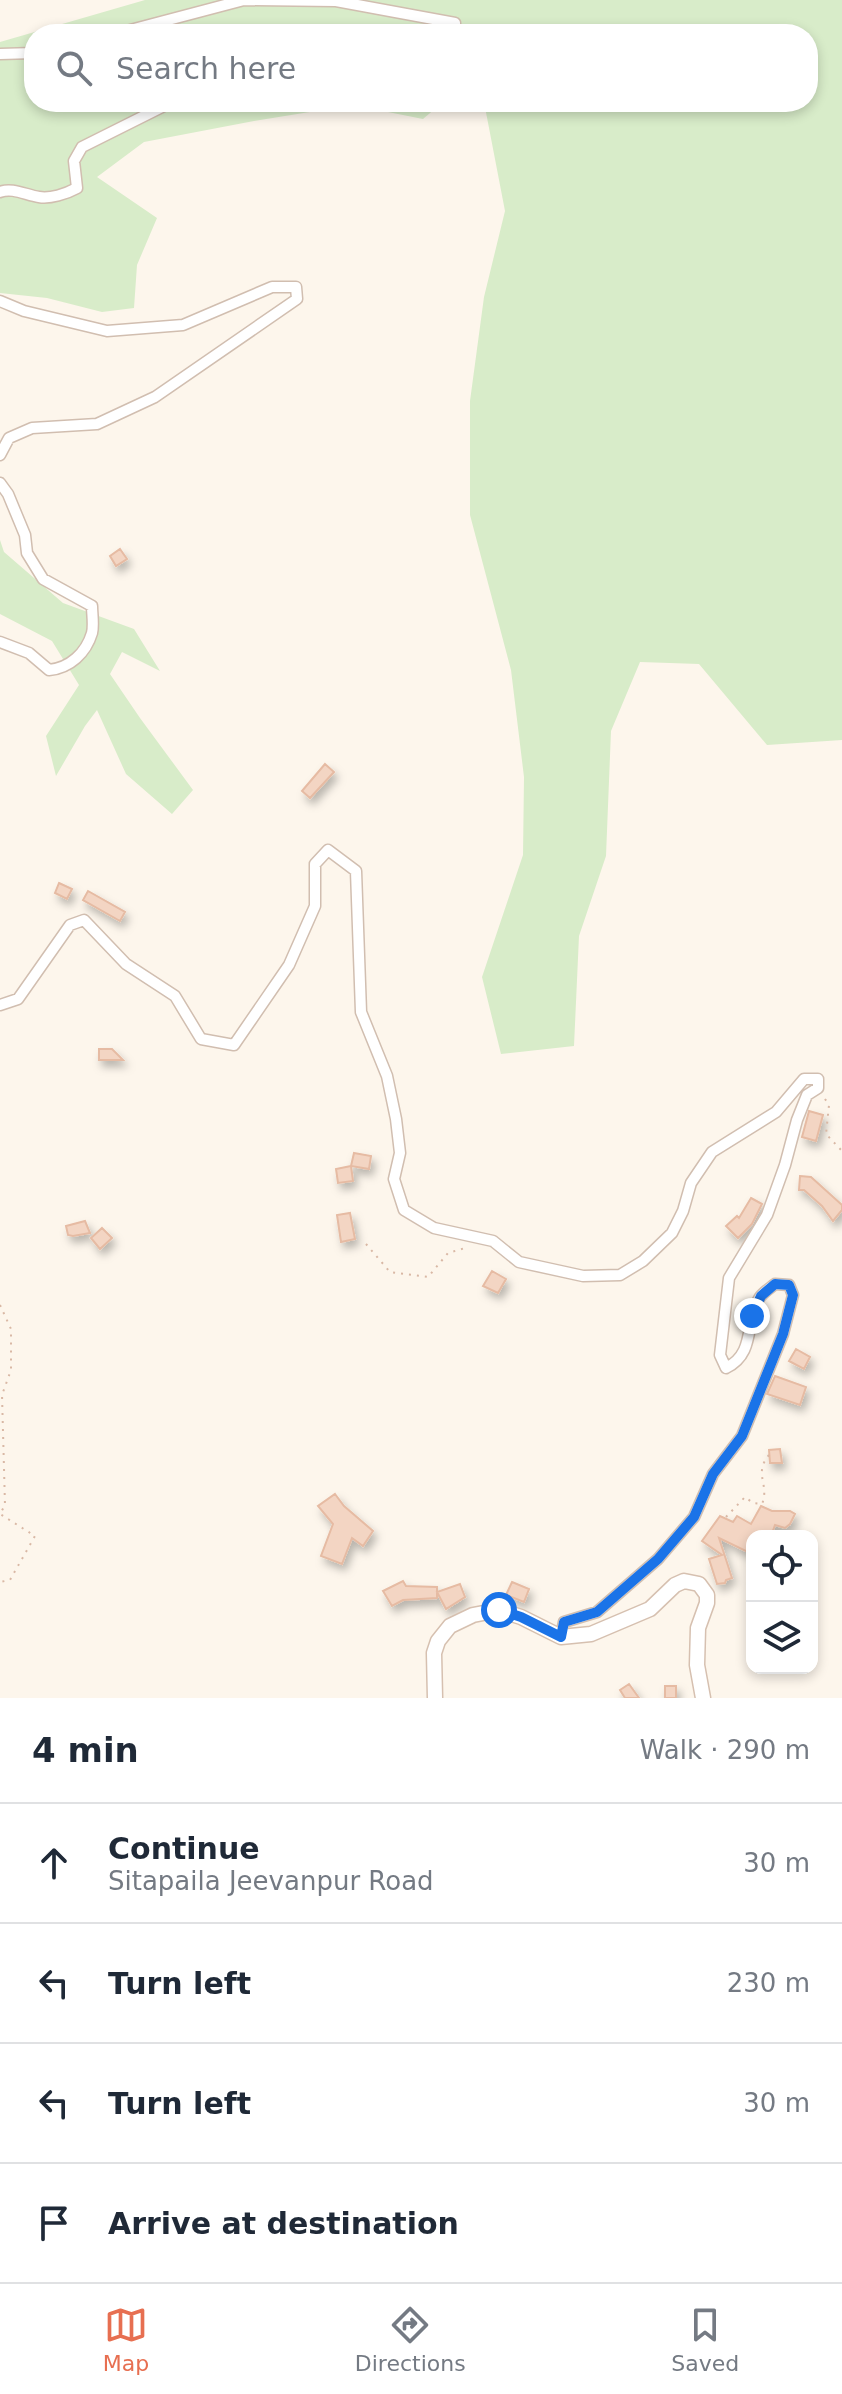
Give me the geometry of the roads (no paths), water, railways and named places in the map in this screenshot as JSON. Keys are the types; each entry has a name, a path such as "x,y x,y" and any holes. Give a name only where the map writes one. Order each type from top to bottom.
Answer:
{"street":[{"path":"153,24 244,0 336,1 453,24"},
{"path":"0,54 24,53"},
{"path":"0,192 6,190 43,198 77,188 74,161 82,147 152,112"},
{"path":"0,301 24,311 107,331 183,325 272,287 296,287 297,299 155,397 97,424 32,428 9,438 0,455"},
{"path":"0,483 8,494 25,535 27,553 43,579 92,606 93,631 80,656 62,669 49,670 29,653 0,642"},
{"path":"0,1005 18,999 70,925 84,920 126,964 175,996 201,1039 234,1045 289,965 315,906 315,864 328,850 356,871 361,1012 387,1076 400,1153 394,1179 404,1210 434,1228 493,1241 519,1262 583,1276 620,1275 643,1261 672,1233 683,1211 691,1183 712,1152 776,1112 804,1079 818,1079 818,1088 807,1095 797,1120 767,1215 729,1278 720,1355 726,1368 737,1363 750,1339 752,1316 761,1296 775,1284 789,1285 793,1295 783,1334 742,1436 713,1474 694,1517 658,1559 597,1612 564,1622 561,1637"},
{"path":"435,1698 434,1653 438,1641 450,1626 473,1615 499,1610 561,1637 591,1634 650,1609 675,1585 684,1581 699,1584 707,1595 698,1628 697,1665 703,1698"}]}
